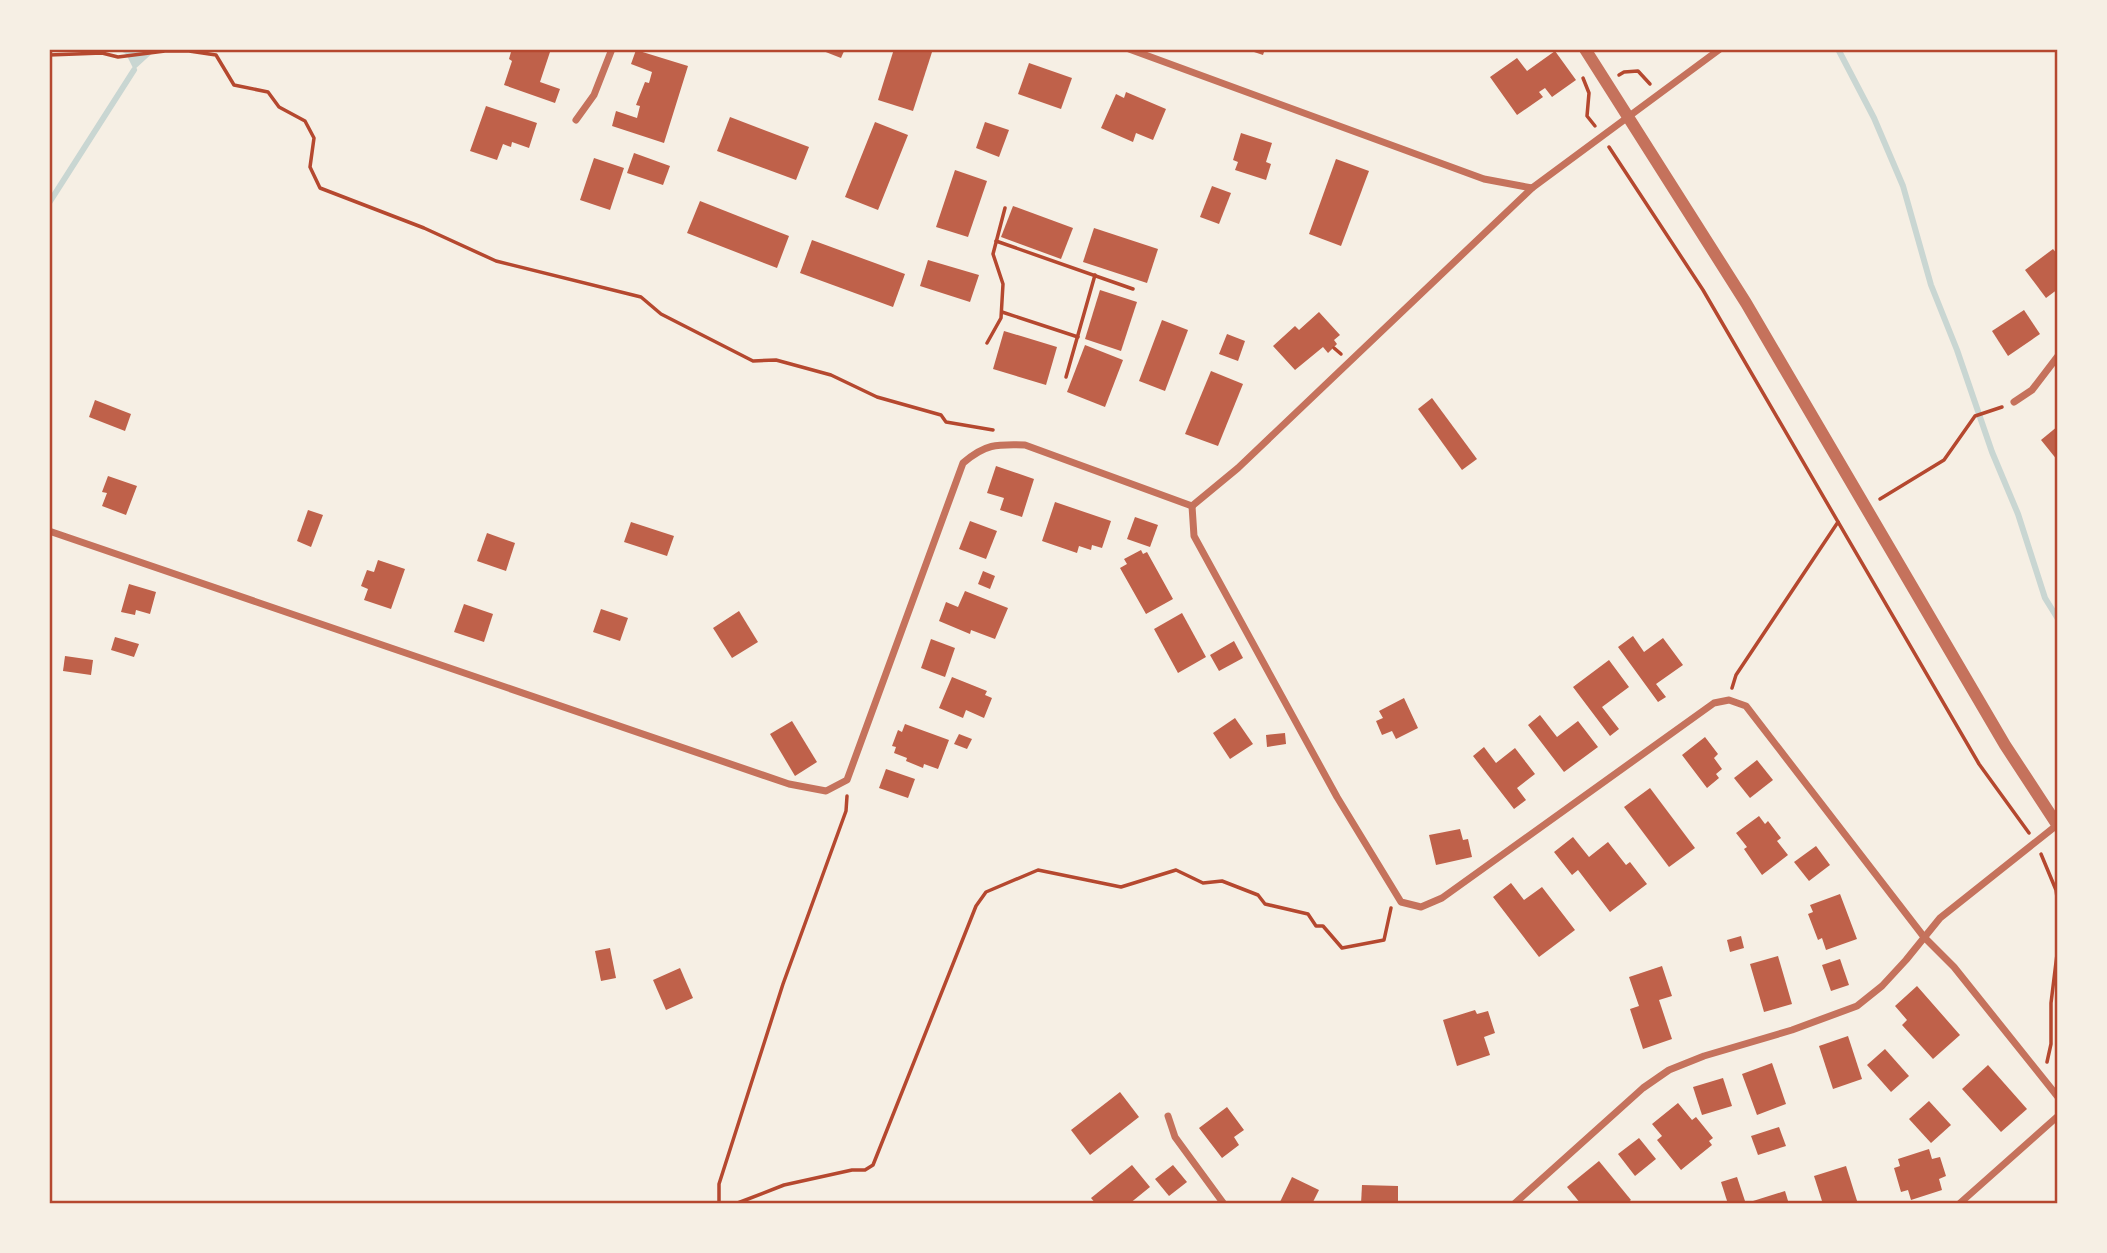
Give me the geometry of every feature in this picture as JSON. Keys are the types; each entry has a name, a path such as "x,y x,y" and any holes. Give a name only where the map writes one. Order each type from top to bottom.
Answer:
{"street":[{"path":"576,120 594,94 612,49"},
{"path":"1129,49 1484,179 1532,188"},
{"path":"1514,1204 1643,1088 1669,1070 1857,1006 1882,986 1940,918 2058,825 2006,745 1746,303 1584,49"},
{"path":"1192,506 1238,468 1532,188 1720,49"},
{"path":"2014,402 2032,390 2058,356"},
{"path":"49,531 789,784 826,791 847,780 963,463 978,450 997,444 1025,445 1192,506"},
{"path":"1192,506 1195,536 1337,797 1401,902 1421,906 1442,898 1714,703 1729,700 1745,706 1924,937 1954,967 2058,1097"},
{"path":"1959,1204 2058,1115"},
{"path":"1168,1116 1175,1137 1224,1204"}],"path":[{"path":"49,55 102,53 118,57 167,50 216,55 234,85 268,92 279,107 305,121 314,138 310,167 320,188 424,228 496,261 641,297 661,314 753,361 776,360 831,375 877,397 941,415 946,422 993,430"},
{"path":"1578,68 1589,93 1587,116 1703,290 1979,764 2035,842 2056,890 2058,905"},
{"path":"987,343 1002,312 1003,284 993,254 1005,208"},
{"path":"996,242 1133,289"},
{"path":"1066,377 1095,275"},
{"path":"1002,312 1077,337"},
{"path":"1866,508 1944,460 1976,416 2014,402"},
{"path":"1729,700 1736,675 1838,522"},
{"path":"719,1204 719,1184 783,984 846,811 847,780"},
{"path":"735,1204 784,1185 852,1170 865,1170 873,1165 976,906 986,892 1038,870 1121,887 1175,870 1203,883 1222,881 1258,894 1265,904 1308,914 1316,926 1322,926 1342,948 1384,940 1396,894"},
{"path":"2044,1077 2051,1044 2051,1003 2058,946"}],"shaded area":[{"path":"117,49 157,49 134,70 126,54"}],"building":[{"path":"504,49 551,49 540,82 560,89 555,103 504,85 512,61 509,59 511,52"},
{"path":"818,49 845,49 841,58"},
{"path":"894,49 933,49 913,111 878,100"},
{"path":"1245,49 1265,49 1263,55"},
{"path":"636,50 688,66 664,143 612,126 616,111 637,118 640,106 636,105 645,82 649,83 652,72 631,64"},
{"path":"1555,51 1576,80 1552,97 1545,88 1539,92 1543,97 1517,115 1490,77 1517,58 1527,71"},
{"path":"1029,63 1072,78 1061,109 1018,94"},
{"path":"1126,92 1166,109 1153,140 1136,133 1133,142 1101,128 1116,94 1124,98"},
{"path":"486,106 537,123 529,148 512,142 511,147 503,144 497,160 470,151"},
{"path":"730,117 809,147 796,180 717,151"},
{"path":"875,122 908,135 878,210 845,197"},
{"path":"985,122 1009,130 999,157 976,148"},
{"path":"1241,133 1272,143 1266,162 1271,164 1266,180 1235,170 1238,162 1233,160"},
{"path":"634,153 670,166 663,185 627,173"},
{"path":"594,158 624,168 610,210 580,200"},
{"path":"1336,159 1369,171 1341,246 1309,234"},
{"path":"955,170 987,181 968,237 936,227"},
{"path":"1212,186 1231,193 1219,224 1200,217"},
{"path":"700,201 789,236 777,268 687,233"},
{"path":"1013,206 1073,228 1061,259 1001,237"},
{"path":"1094,228 1158,249 1147,283 1083,262"},
{"path":"812,240 905,274 893,307 800,273"},
{"path":"2053,249 2058,255 2058,289 2046,298 2025,270"},
{"path":"928,260 979,275 970,302 920,286"},
{"path":"1100,290 1137,302 1121,351 1085,339"},
{"path":"2024,310 2040,334 2008,356 1992,331"},
{"path":"1319,312 1340,335 1334,340 1337,344 1328,353 1323,347 1295,370 1273,346 1295,326 1299,330"},
{"path":"1162,320 1188,330 1165,391 1139,381"},
{"path":"1004,331 1057,347 1046,385 993,369"},
{"path":"1227,334 1245,341 1238,361 1219,354"},
{"path":"1085,345 1123,360 1105,407 1067,392"},
{"path":"1211,371 1243,384 1218,446 1185,434"},
{"path":"1432,398 1477,459 1462,470 1418,409"},
{"path":"95,400 131,414 125,431 89,417"},
{"path":"2058,426 2058,461 2041,440"},
{"path":"996,466 1034,479 1022,517 1000,510 1004,498 987,493"},
{"path":"108,476 137,486 126,515 102,506 107,493 102,492"},
{"path":"1055,502 1111,521 1102,548 1092,545 1091,550 1079,546 1077,553 1042,541"},
{"path":"308,510 323,515 311,547 297,541"},
{"path":"1135,517 1158,525 1150,547 1127,539"},
{"path":"970,521 997,531 986,559 959,549"},
{"path":"631,522 674,536 667,556 624,542"},
{"path":"487,533 515,543 506,571 477,561"},
{"path":"1141,550 1143,554 1147,552 1173,599 1146,614 1120,568 1127,564 1124,559"},
{"path":"378,560 405,569 391,609 364,600 368,589 361,586 367,570 374,572"},
{"path":"983,571 995,576 990,589 978,584"},
{"path":"129,584 156,592 150,614 136,610 135,615 121,612"},
{"path":"965,591 1008,608 995,639 971,630 970,634 939,621 946,602 958,607"},
{"path":"464,604 493,614 484,642 454,632"},
{"path":"601,609 628,618 620,641 593,632"},
{"path":"739,611 758,642 732,658 713,628"},
{"path":"1182,613 1206,657 1178,673 1154,629"},
{"path":"1633,636 1644,652 1663,638 1683,665 1656,684 1666,697 1658,702 1618,647"},
{"path":"115,637 139,644 134,657 111,650"},
{"path":"931,639 955,648 945,677 921,668"},
{"path":"1234,641 1243,658 1219,671 1210,655"},
{"path":"65,656 93,660 91,675 63,671"},
{"path":"1609,660 1629,687 1602,707 1619,729 1610,736 1573,687"},
{"path":"952,677 987,691 985,695 992,698 984,718 966,710 963,718 939,708"},
{"path":"1404,698 1418,728 1396,739 1392,731 1382,735 1376,721 1383,718 1379,711"},
{"path":"1540,715 1557,737 1578,721 1598,747 1564,772 1528,725"},
{"path":"1235,718 1253,744 1230,759 1213,733"},
{"path":"792,721 817,762 795,776 770,734"},
{"path":"905,724 949,740 938,769 924,764 923,768 894,753 896,747 892,746 898,730 902,732"},
{"path":"1285,733 1286,744 1267,747 1266,735"},
{"path":"959,734 972,739 967,749 954,744"},
{"path":"1705,737 1718,754 1714,758 1722,769 1716,774 1719,778 1707,788 1682,755"},
{"path":"1484,747 1496,763 1515,748 1535,774 1517,788 1526,800 1514,809 1473,756"},
{"path":"1757,760 1773,780 1750,798 1734,778"},
{"path":"886,769 915,779 908,798 879,788"},
{"path":"1650,788 1695,848 1669,867 1624,807"},
{"path":"1759,816 1765,824 1768,821 1781,838 1777,841 1788,855 1762,875 1736,833"},
{"path":"1460,829 1463,840 1468,839 1472,857 1436,865 1429,835"},
{"path":"1573,837 1589,857 1608,842 1626,865 1630,862 1647,884 1610,912 1578,870 1572,875 1554,852"},
{"path":"1816,846 1830,865 1809,881 1794,862"},
{"path":"1511,883 1524,900 1542,887 1575,930 1539,957 1493,897"},
{"path":"1840,894 1857,939 1826,950 1822,938 1818,940 1808,914 1813,912 1810,905"},
{"path":"1741,936 1744,948 1730,952 1727,940"},
{"path":"610,948 616,978 601,981 595,951"},
{"path":"1778,956 1792,1004 1764,1012 1750,964"},
{"path":"1840,959 1849,985 1831,991 1822,965"},
{"path":"1662,966 1672,996 1659,1000 1672,1039 1643,1049 1630,1009 1639,1006 1629,977"},
{"path":"680,968 693,998 666,1010 653,980"},
{"path":"1917,986 1960,1035 1933,1059 1902,1025 1907,1020 1895,1006"},
{"path":"1475,1010 1477,1014 1488,1011 1495,1033 1484,1037 1490,1055 1457,1066 1443,1020"},
{"path":"1848,1036 1862,1079 1833,1089 1819,1046"},
{"path":"1885,1049 1909,1076 1891,1092 1867,1065"},
{"path":"1772,1063 1786,1104 1757,1115 1742,1074"},
{"path":"1988,1065 2027,1109 2001,1132 1962,1089"},
{"path":"1723,1078 1732,1106 1702,1115 1693,1087"},
{"path":"1120,1092 1139,1117 1090,1155 1071,1130"},
{"path":"1929,1101 1951,1125 1931,1143 1909,1119"},
{"path":"1678,1103 1692,1120 1696,1117 1713,1138 1709,1141 1712,1145 1681,1170 1657,1140 1662,1136 1652,1124"},
{"path":"1227,1107 1244,1130 1234,1137 1239,1145 1222,1158 1199,1128"},
{"path":"1779,1127 1786,1146 1758,1155 1751,1136"},
{"path":"1639,1138 1656,1159 1635,1176 1618,1154"},
{"path":"1929,1149 1932,1159 1940,1157 1946,1176 1939,1179 1942,1190 1911,1200 1908,1190 1901,1192 1894,1168 1900,1166 1898,1159"},
{"path":"1599,1161 1631,1200 1626,1204 1581,1204 1567,1187"},
{"path":"1132,1165 1150,1187 1129,1204 1096,1204 1091,1198"},
{"path":"1173,1165 1187,1182 1169,1196 1155,1179"},
{"path":"1846,1166 1858,1204 1823,1204 1814,1176"},
{"path":"1292,1177 1319,1190 1312,1204 1279,1204"},
{"path":"1737,1177 1746,1204 1728,1204 1721,1182"},
{"path":"1362,1185 1398,1186 1398,1204 1361,1204"},
{"path":"1785,1191 1789,1204 1754,1204 1753,1201"}],"waterway":[{"path":"1838,49 1874,118 1903,186 1931,285 1957,350 1992,452 2018,514 2045,598 2058,619"},
{"path":"49,203 134,70"}]}
